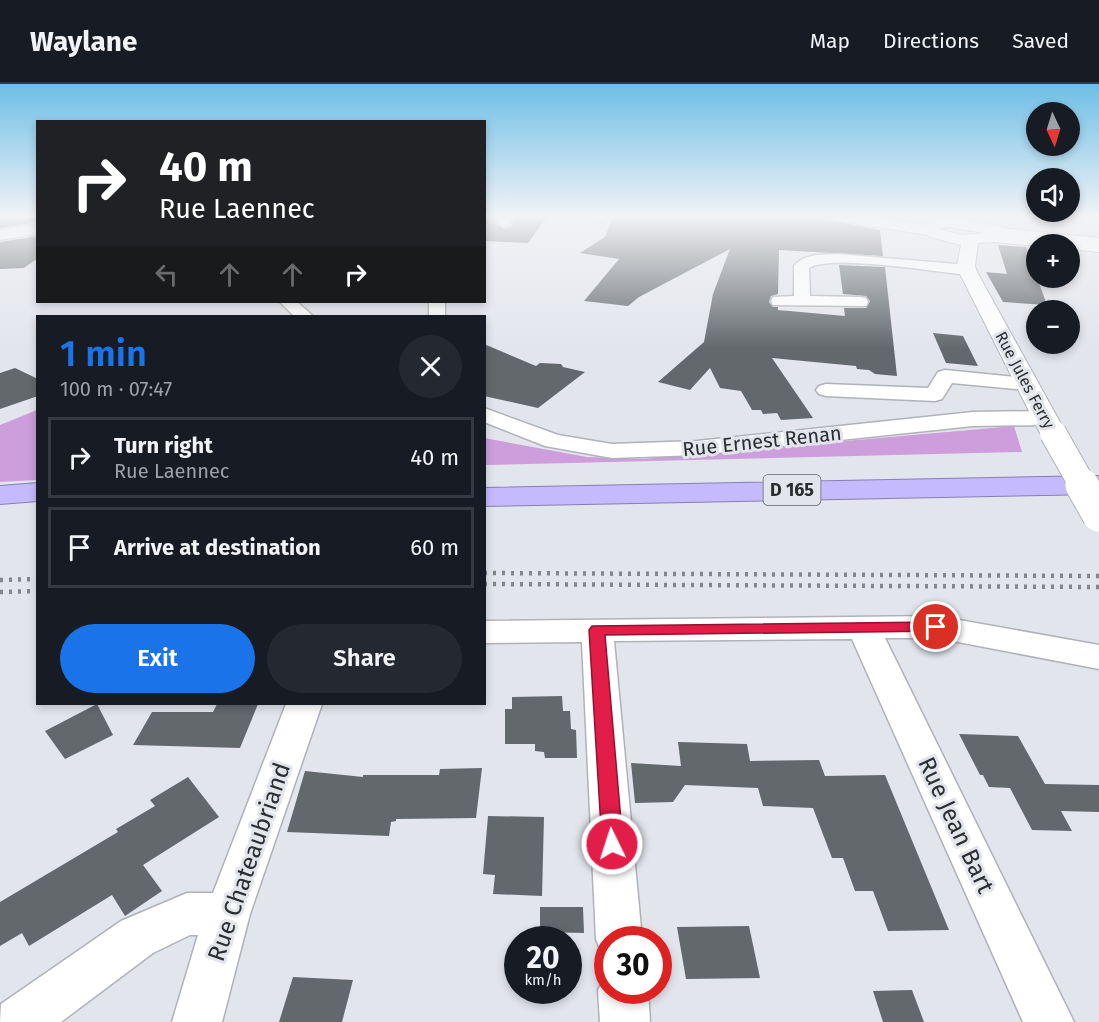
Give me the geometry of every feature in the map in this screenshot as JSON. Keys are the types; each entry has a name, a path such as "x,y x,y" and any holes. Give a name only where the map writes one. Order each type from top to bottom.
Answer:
{"highway":[{"name":"D 165","path":"486,477 1099,466"},
{"name":"D 165","path":"486,497 1099,485"},
{"path":"0,495 36,492"},
{"path":"0,516 36,514"}],"main road":[{"path":"968,270 969,261"},
{"name":"Rue Jules Ferry","path":"968,270 1048,426 1099,516"}],"street":[{"path":"802,300 801,266 811,261"},
{"path":"868,261 968,270"},
{"path":"779,301 860,302"},
{"path":"289,303 303,315"},
{"path":"826,390 935,395 945,376 1026,384"},
{"name":"Rue Ernest Renan","path":"486,415 553,441 612,451 697,448 973,419 1048,426"},
{"name":"Rue Jean Bart","path":"863,627 1049,1022"},
{"path":"486,632 936,627 1099,657"},
{"path":"597,630 618,926"},
{"name":"Rue Chateaubriand","path":"196,1022 228,914 304,705"},
{"path":"19,1022 136,937 187,914 228,914"},
{"path":"624,1004 625,1022"}],"shaded area":[{"path":"36,410 36,480 0,482 0,425"},
{"path":"1014,426 1022,452 486,465 486,438 587,457 643,459"}],"building":[{"path":"0,261 34,261 24,268 0,269"},
{"path":"618,261 708,261 639,297 628,306 584,301"},
{"path":"726,261 779,261 778,294 771,296 769,302 773,307 778,307 778,310 845,316 844,308 866,308 870,301 866,296 843,294 839,265 885,267 897,376 875,374 869,370 857,369 856,366 772,358 813,418 781,420 777,413 763,414 761,410 752,410 741,391 720,388 710,368 690,390 658,382 704,342 713,294"},
{"path":"1003,261 1026,261 1026,288 1041,288 1045,300 1026,300 1026,304 1003,302 986,272 1007,274"},
{"path":"933,333 963,336 978,366 946,363"},
{"path":"486,345 536,366 540,363 561,364 563,367 585,372 538,408 486,396"},
{"path":"15,368 36,378 36,397 0,409 0,373"},
{"path":"562,696 563,711 570,711 571,729 576,730 577,758 545,758 544,752 535,751 535,744 505,744 505,709 512,709 512,697"},
{"path":"98,705 113,735 65,759 45,731"},
{"path":"216,705 258,705 240,748 133,745 152,712 213,712"},
{"path":"959,734 1018,736 1045,784 1099,785 1099,812 1061,811 1072,831 1032,830 1010,788 989,787 983,775 980,775"},
{"path":"678,742 747,744 750,761 819,760 825,776 885,775 949,930 888,931 873,891 855,891 843,858 832,858 813,808 763,806 758,788 685,785 673,802 635,803 631,763 681,766"},
{"path":"482,768 476,818 396,819 391,822 389,836 287,832 305,771 363,777 363,775 439,775 440,769"},
{"path":"188,777 219,817 143,865 162,891 125,916 112,895 29,946 22,933 0,946 0,902 118,832 116,829 155,806 150,800"},
{"path":"488,816 544,817 542,896 493,894 495,875 483,874"},
{"path":"540,907 583,907 584,933 582,933 582,926 540,926"},
{"path":"749,926 760,978 686,979 677,927"},
{"path":"293,977 353,980 342,1022 279,1022"},
{"path":"912,990 924,1022 883,1022 873,991"}],"railway":[{"path":"486,573 1099,576"},
{"path":"0,580 36,579"},
{"path":"486,584 1099,587"},
{"path":"0,592 36,591"}],"route":[{"path":"612,844 597,630 936,627"}]}
